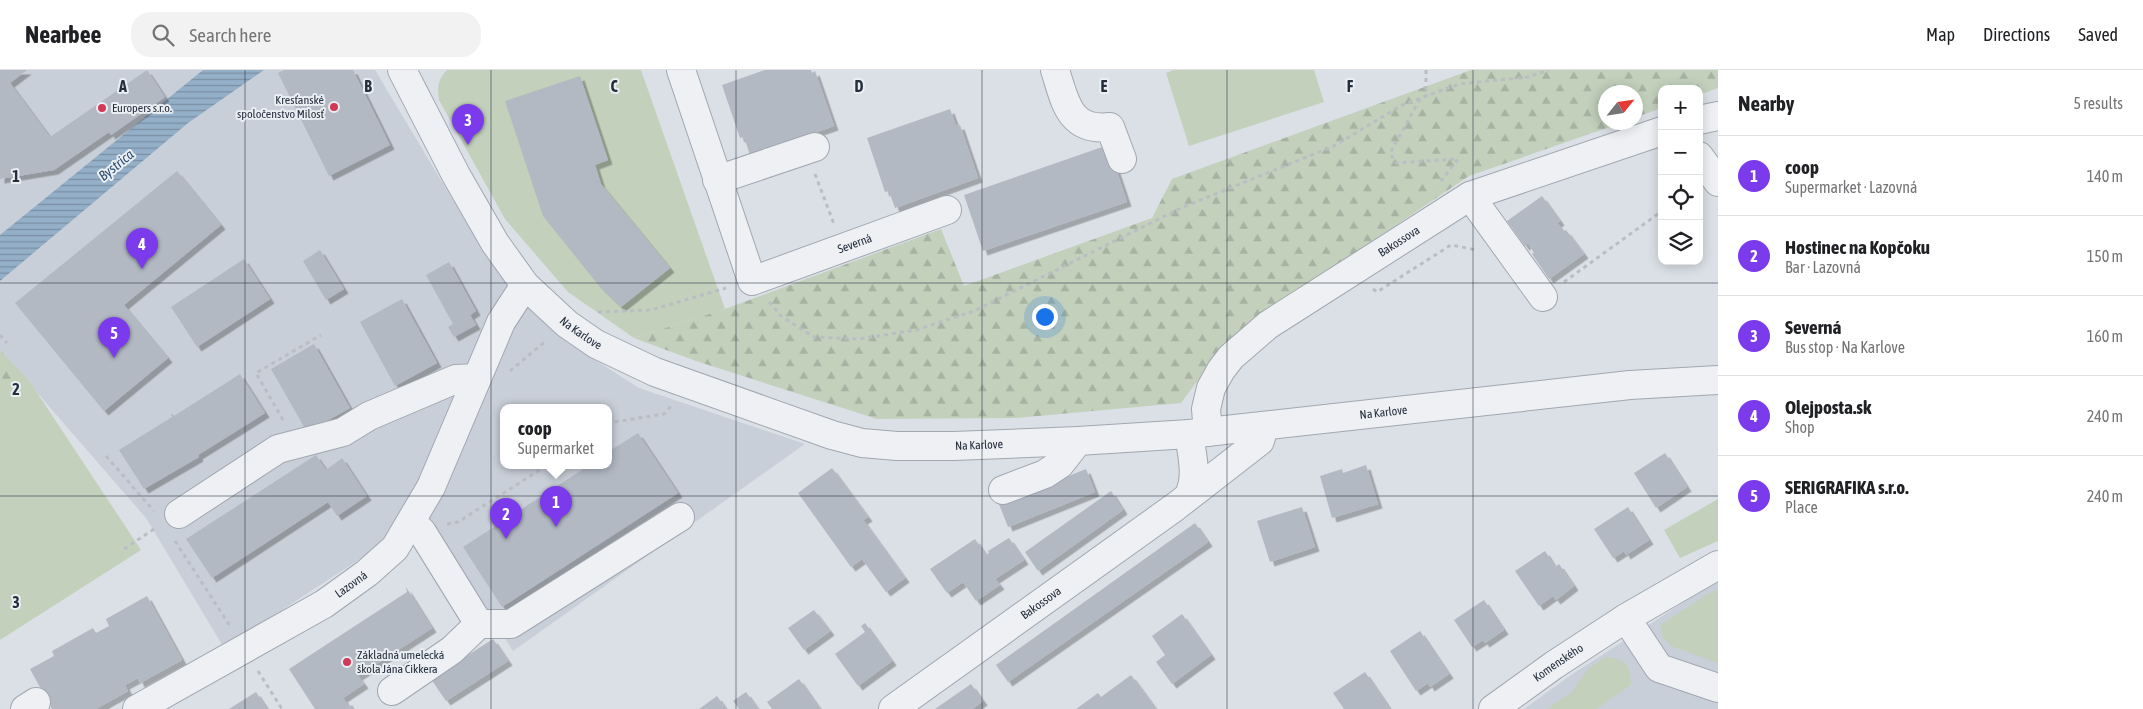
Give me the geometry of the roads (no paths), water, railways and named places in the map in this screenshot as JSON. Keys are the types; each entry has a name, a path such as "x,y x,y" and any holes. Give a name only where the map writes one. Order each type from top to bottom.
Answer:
{"street":[{"name":"Na Karlove","path":"402,70 461,184 495,243 525,285 567,324 596,344 655,372 832,435 862,443 897,446 1078,441 1205,433 1630,386 1718,380"},
{"path":"681,70 717,180 811,148"},
{"path":"1055,70 1070,113 1078,121 1090,127 1110,127 1122,159"},
{"path":"1703,119 1718,116"},
{"name":"Bakossova","path":"1189,495 1194,485 1194,468 1205,433 1206,409 1212,388 1221,370 1231,357 1268,325 1470,196 1658,132"},
{"path":"1703,161 1718,182"},
{"name":"Severná","path":"717,180 752,281 947,210"},
{"path":"1470,196 1543,297"},
{"name":"Lazovná","path":"137,709 324,604 367,573 395,548 431,487 501,322 525,285"},
{"path":"179,514 278,449 343,432 369,416 456,379 477,378"},
{"name":"Bakossova","path":"893,709 1216,475 1260,441 1264,426"},
{"name":"Bakossova","path":"1205,433 1221,466 1216,475"},
{"path":"1003,490 1045,474 1060,464 1078,441"},
{"path":"392,691 452,650 479,624 511,624 680,517"},
{"path":"412,522 422,532 479,624"},
{"name":"Komenského","path":"1493,709 1554,665 1626,618 1718,565"},
{"path":"1626,618 1659,668 1718,688"}],"water":[{"name":"Bystrica","path":"203,70 264,70 188,123 0,281 0,235"}],"place":[{"name":"Kresťanské spoločenstvo Milosť","path":"334,107"},
{"name":"Europers s.r.o.","path":"102,108"},
{"name":"Severná","path":"468,145"},
{"name":"Olejposta.sk","path":"142,269"},
{"name":"SERIGRAFIKA s.r.o.","path":"114,358"},
{"name":"coop","path":"556,527"},
{"name":"Hostinec na Kopčoku","path":"506,539"},
{"name":"Základná umelecká škola Jána Cikkera","path":"347,662"}]}
